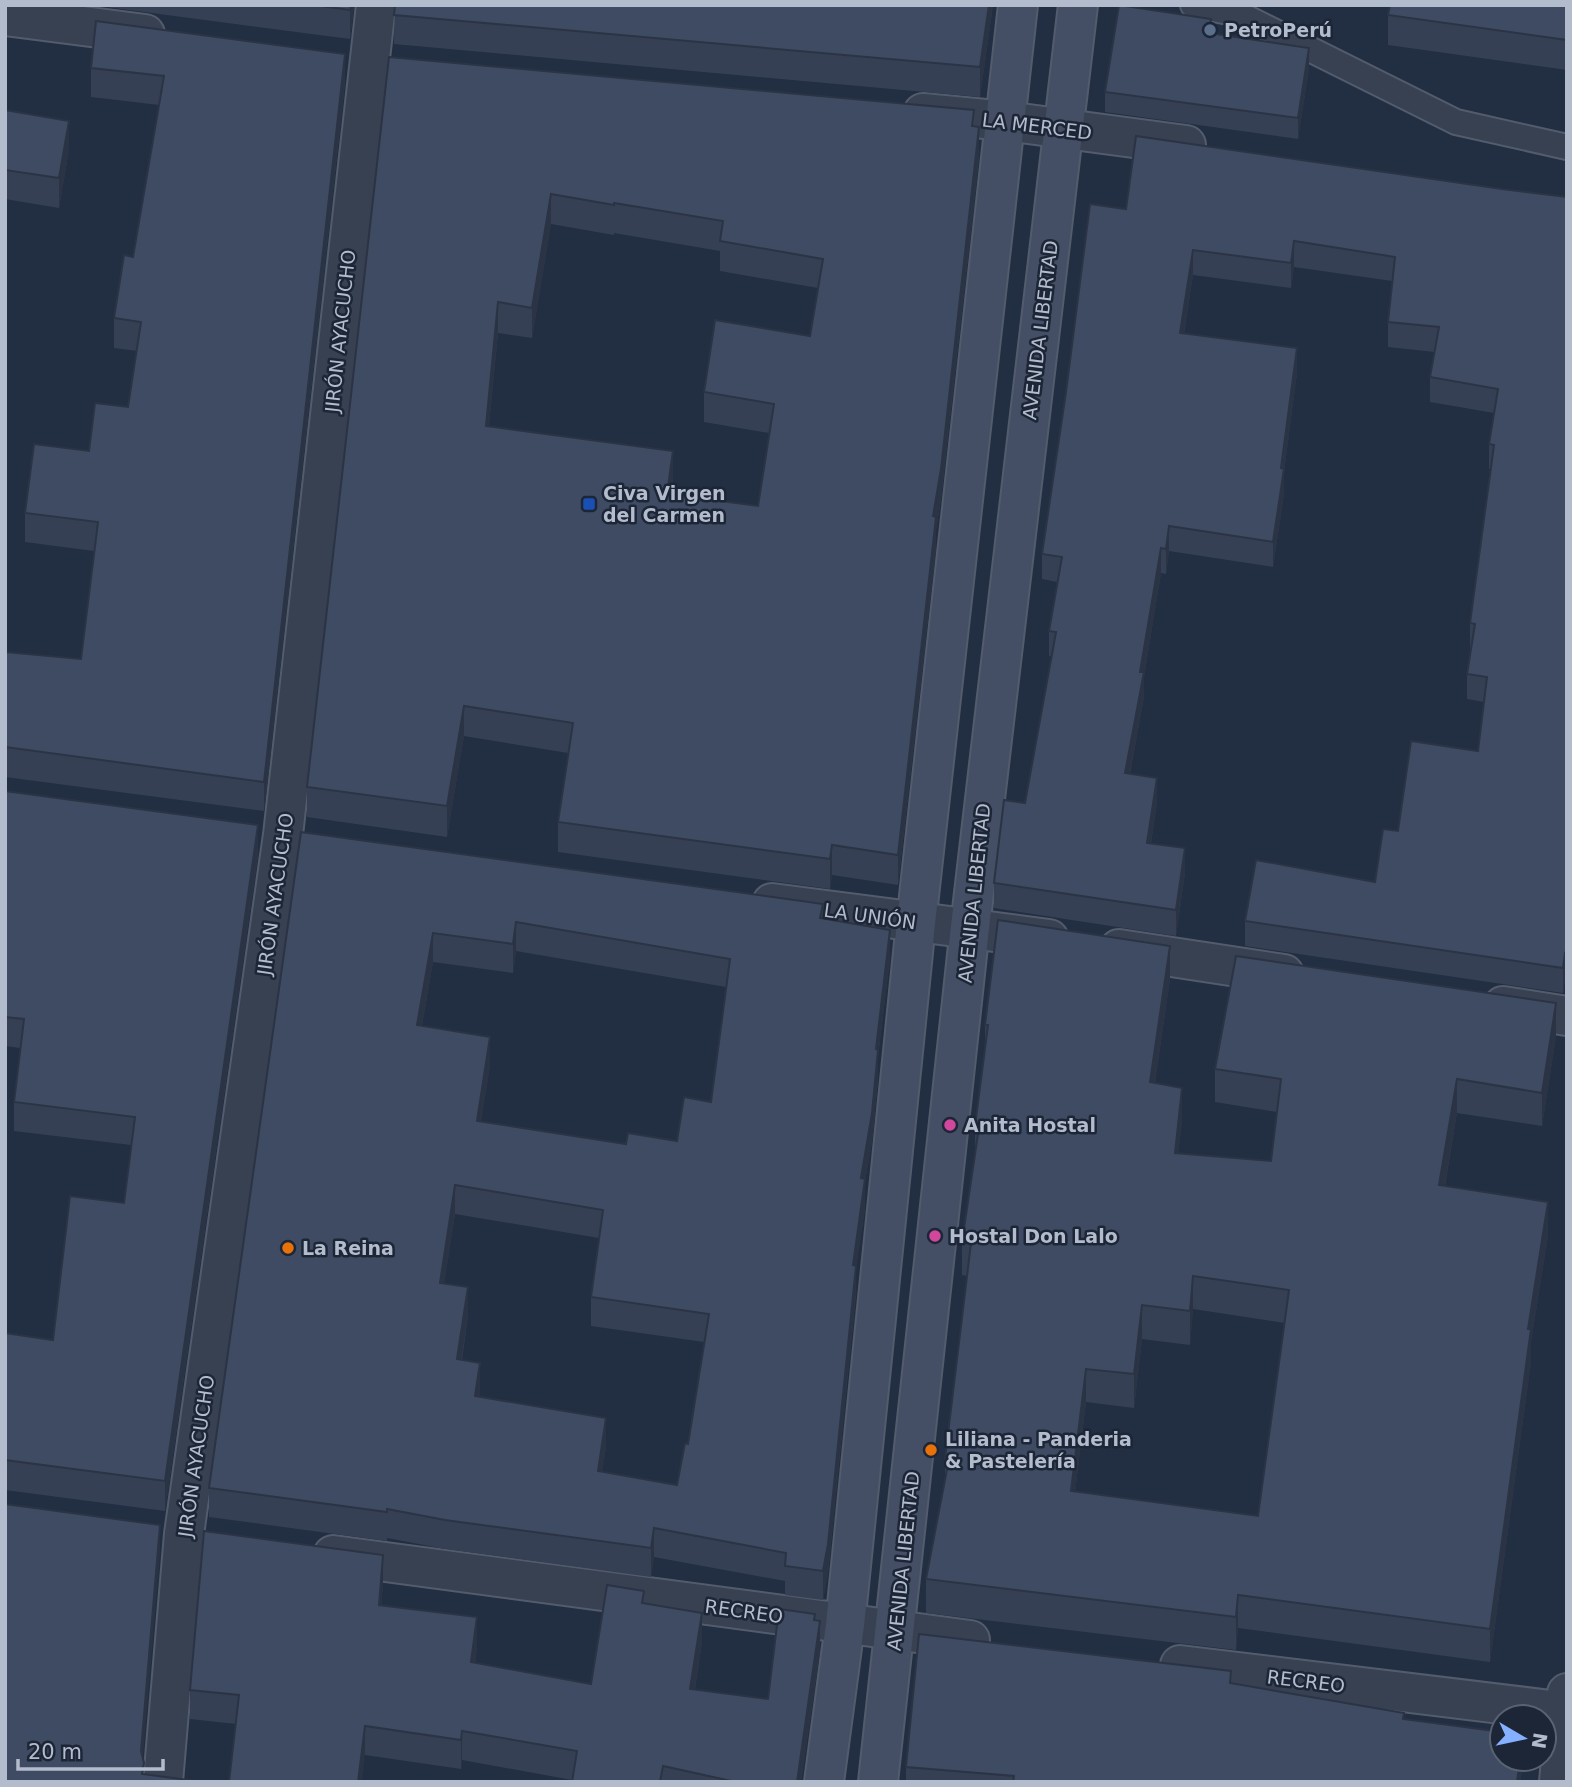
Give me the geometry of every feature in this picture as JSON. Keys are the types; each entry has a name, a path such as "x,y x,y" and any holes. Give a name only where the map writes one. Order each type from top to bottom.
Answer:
{"main road":[{"path":"824,1782 845,1625 916,923 1017,5"},
{"name":"AVENIDA LIBERTAD","path":"878,1782 970,927 1078,5"}],"street":[{"name":"JIRÓN AYACUCHO","path":"163,1782 184,1534 297,837 383,65 376,5"},
{"path":"5,16 181,39"},
{"path":"329,58 383,65"},
{"name":"LA MERCED","path":"895,111 1006,121 1213,149"},
{"path":"244,830 297,837"},
{"name":"LA UNIÓN","path":"737,898 916,923 970,927 1322,980"},
{"path":"1472,1002 1567,1016"},
{"name":"RECREO","path":"294,1549 845,1625 1005,1644"},
{"name":"RECREO","path":"1141,1661 1566,1705"},
{"path":"1559,1782 1566,1705"}],"lane":[{"path":"1193,5 1239,14 1456,122 1567,147"}],"building":[{"path":"313,5 351,5 350,10"},
{"path":"395,5 989,5 980,67 394,15"},
{"path":"1119,5 1211,19 1209,33 1309,48 1298,118 1105,92"},
{"path":"1390,5 1567,5 1567,40 1388,15"},
{"path":"96,21 345,54 264,782 5,747 5,652 81,659 98,522 25,513 34,444 89,451 95,403 128,407 141,322 114,318 124,255 133,257 164,76 91,68"},
{"path":"389,57 974,110 972,126 979,127 941,469 933,516 936,517 898,855 832,845 830,859 558,822 573,723 464,706 447,806 307,787","holes":["551,194 723,221 720,241 823,259 810,336 715,320 704,392 774,404 758,506 667,494 673,451 486,426 498,302 532,308"]},
{"path":"5,110 69,121 59,178 5,170"},
{"path":"1136,136 1567,197 1567,954 1565,953 1563,968 1245,921 1256,860 1375,882 1383,829 1398,831 1411,741 1478,751 1487,677 1467,674 1475,624 1470,623 1494,445 1489,444 1498,389 1430,377 1439,327 1388,322 1395,257 1294,241 1291,263 1193,250 1180,333 1297,348 1273,542 1169,526 1166,549 1161,548 1140,672 1144,672 1125,773 1157,778 1147,843 1185,848 1176,910 994,883 1004,800 1025,803 1056,632 1049,631 1062,557 1042,554 1090,204 1126,209"},
{"path":"5,791 258,825 165,1481 5,1460 5,1333 53,1340 70,1196 124,1203 135,1117 14,1102 24,1019 5,1017"},
{"path":"301,832 823,904 820,918 890,930 876,1049 872,1113 861,1178 865,1179 853,1265 856,1266 823,1571 785,1566 786,1553 654,1528 651,1548 445,1520 387,1509 387,1512 209,1488","holes":["516,922 730,959 711,1102 684,1097 677,1141 628,1133 626,1144 477,1121 490,1037 417,1025 433,933 513,944","455,1185 603,1210 591,1297 709,1314 688,1444 685,1443 677,1485 598,1471 606,1418 475,1396 480,1363 457,1359 468,1287 440,1283"]},
{"path":"998,920 1170,946 1150,1082 1182,1088 1175,1153 1271,1161 1281,1079 1215,1069 1236,956 1556,1003 1542,1093 1457,1079 1439,1185 1548,1202 1528,1329 1531,1329 1490,1629 1238,1595 1236,1617 926,1579 949,1459 945,1459 971,1243 962,1242 979,1127 975,1126 988,1025 985,1025","holes":["1193,1276 1289,1290 1258,1516 1071,1491 1086,1369 1134,1374 1142,1305 1190,1311"]},
{"path":"5,1504 160,1525 141,1751 144,1763 142,1774 204,1782 5,1782"},
{"path":"204,1531 383,1555 379,1605 477,1617 471,1662 591,1684 607,1585 644,1591 642,1603 702,1613 690,1689 768,1699 779,1609 815,1614 814,1620 820,1621 797,1782 736,1782 663,1766 660,1782 572,1782 577,1751 462,1731 461,1740 365,1726 358,1782 229,1782 239,1695 190,1690"},
{"path":"919,1634 1231,1671 1230,1683 1404,1713 1403,1719 1488,1730 1488,1773 1518,1773 1517,1782 1013,1782 1014,1776 906,1767"}],"place":[{"name":"PetroPerú","path":"1210,30"},
{"name":"Civa Virgen del Carmen","path":"589,504"},
{"name":"Anita Hostal","path":"950,1125"},
{"name":"Hostal Don Lalo","path":"935,1236"},
{"name":"La Reina","path":"288,1248"},
{"name":"Liliana - Panderia & Pastelería","path":"931,1450"}]}
